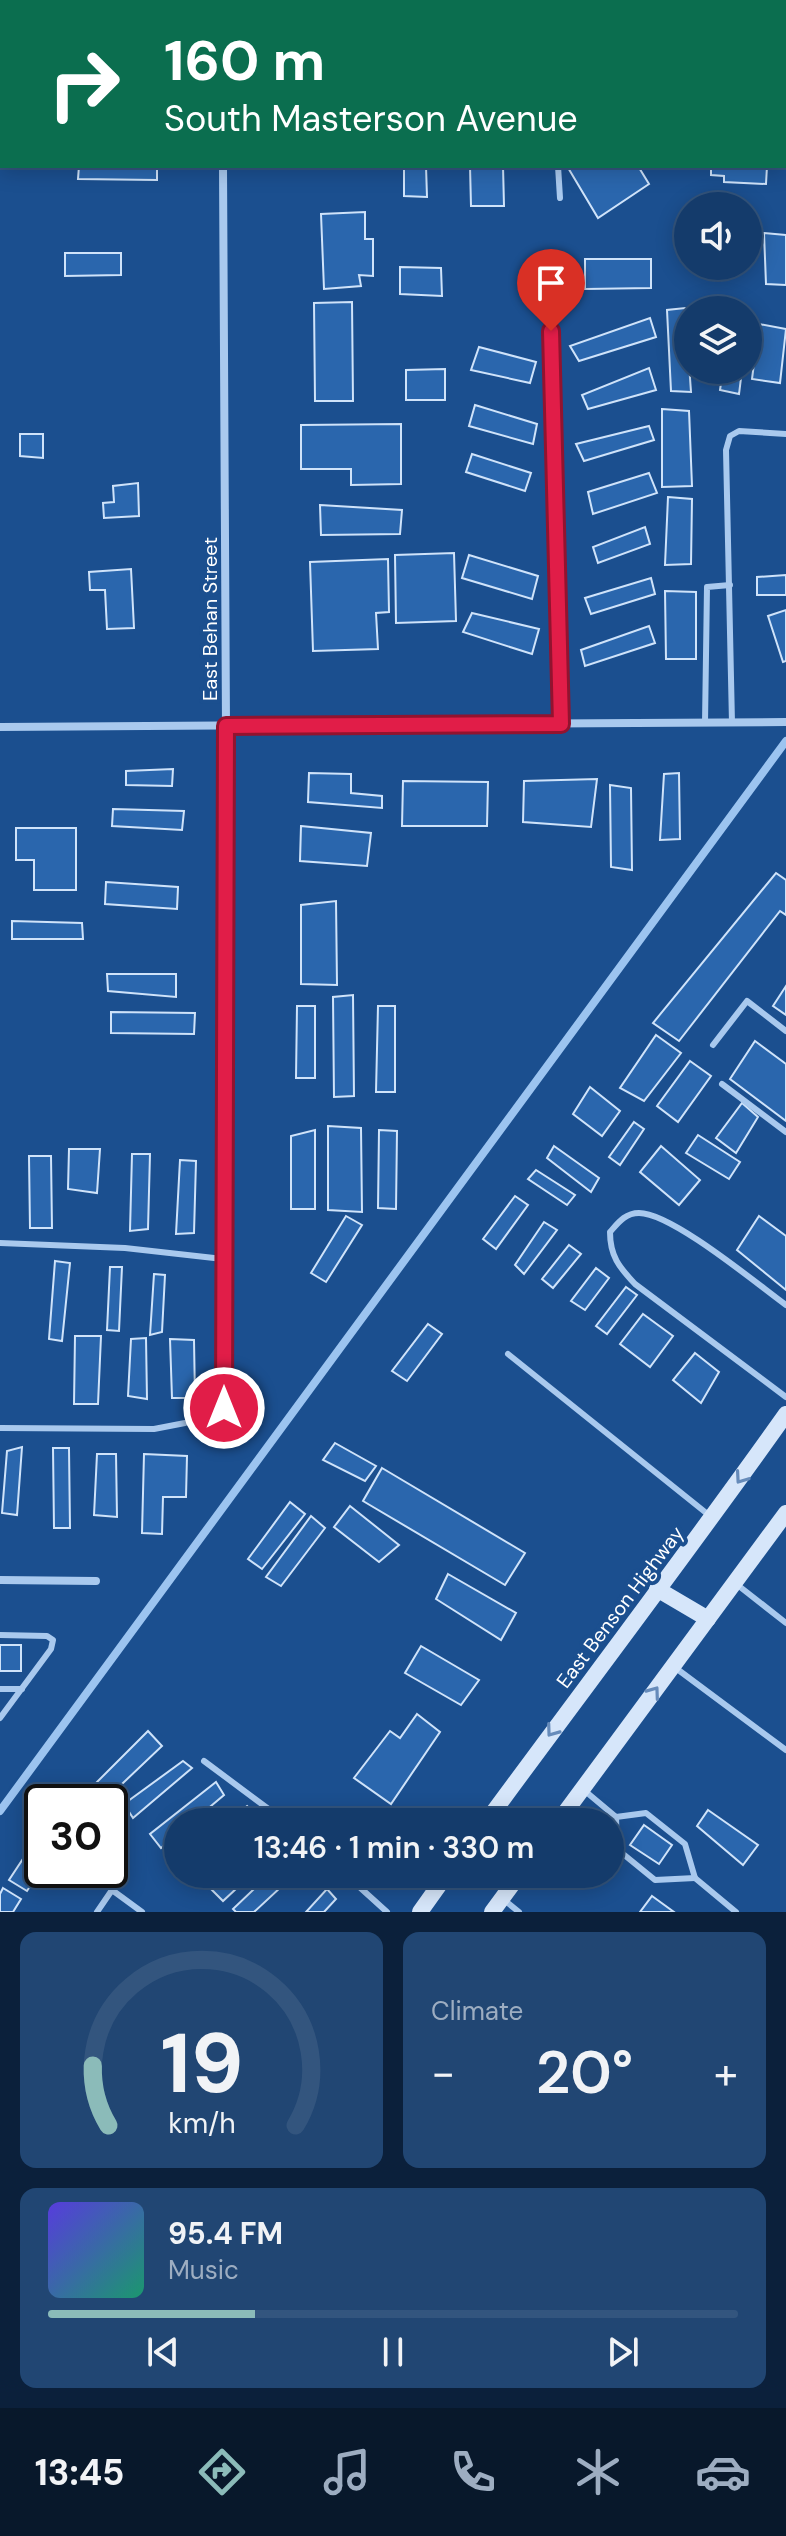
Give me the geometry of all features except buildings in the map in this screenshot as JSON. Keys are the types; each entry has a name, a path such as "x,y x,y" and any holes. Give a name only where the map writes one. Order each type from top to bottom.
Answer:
{"main road":[{"name":"East Benson Highway","path":"496,1808 713,1518 786,1414"},
{"path":"568,1808 786,1513"},
{"path":"657,1589 708,1619"},
{"path":"420,1912 437,1888"},
{"path":"497,1905 510,1888"}],"street":[{"name":"East Behan Street","path":"223,168 226,726 224,1408"},
{"path":"0,727 786,722"},
{"path":"0,1580 96,1581"}],"lane":[{"path":"558,168 560,198"},
{"path":"551,331 561,724"},
{"path":"732,723 726,450 730,436 739,431 786,434"},
{"path":"705,723 707,587 730,585"},
{"path":"713,1045 747,1001 786,1031"},
{"path":"722,1084 786,1132"},
{"path":"786,1305 664,1220 637,1212 622,1218 610,1232 610,1249 617,1266 635,1284 786,1397"},
{"path":"0,1243 125,1248 223,1259"},
{"path":"508,1354 713,1518"},
{"path":"0,1428 154,1429 185,1423 224,1408"},
{"path":"735,1583 786,1623"},
{"path":"0,1635 47,1636 53,1640 51,1649 0,1718"},
{"path":"673,1666 786,1750"},
{"path":"0,1689 22,1689"},
{"path":"204,1761 267,1808"},
{"path":"582,1789 605,1808"},
{"path":"624,1816 646,1813 685,1844 695,1878 736,1912"},
{"path":"624,1855 655,1880 695,1878"},
{"path":"360,1888 387,1912"},
{"path":"97,1912 112,1890 142,1912"},
{"path":"497,1905 519,1912"}],"waterway":[{"path":"0,1811 786,741"}],"route":[{"path":"224,1408 226,726 561,724 551,331"}]}
